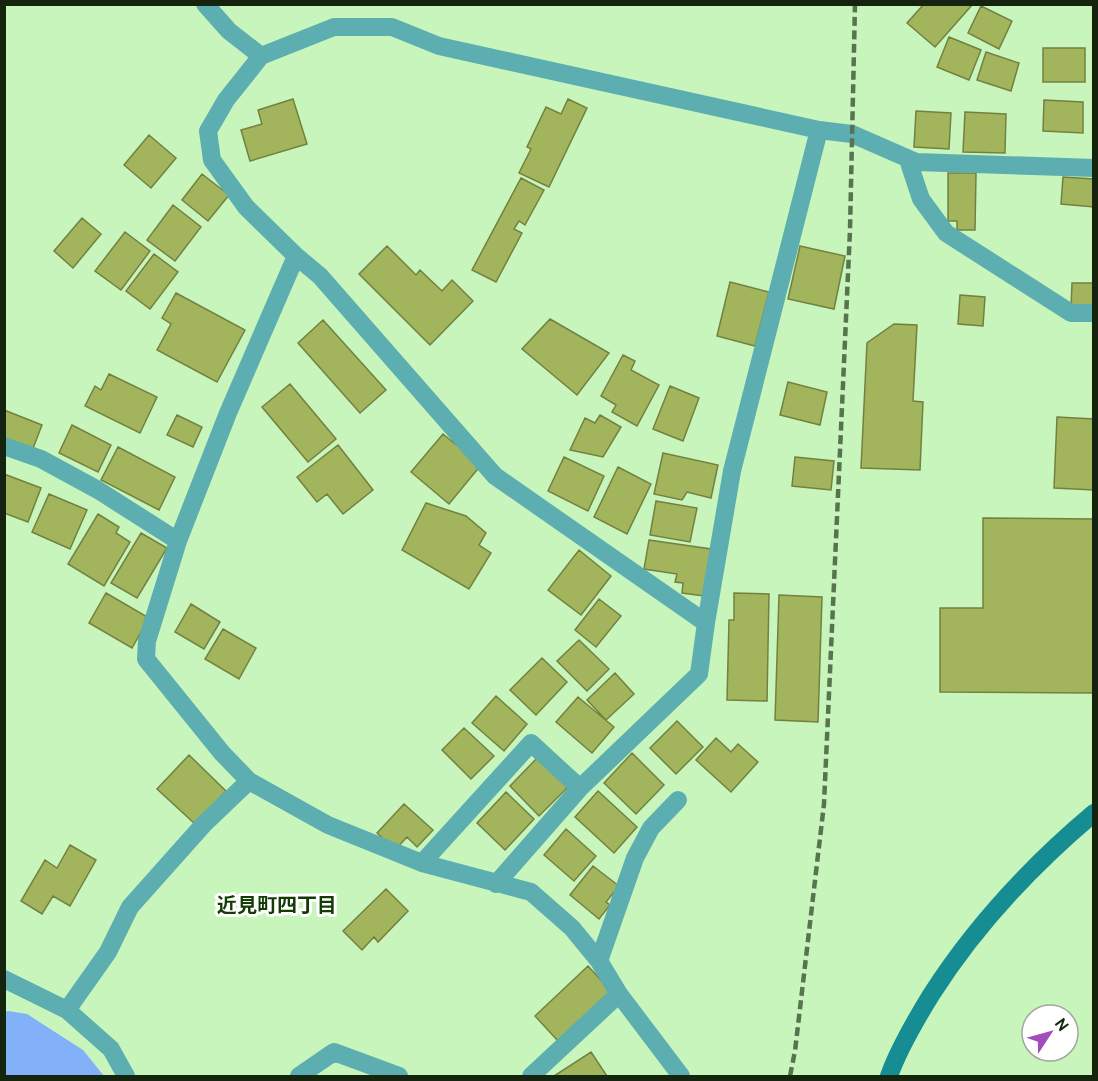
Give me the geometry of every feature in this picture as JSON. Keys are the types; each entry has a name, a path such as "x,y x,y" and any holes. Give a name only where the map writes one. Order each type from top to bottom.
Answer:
{"street":[{"path":"205,4 229,32 261,56"},
{"path":"706,623 495,476 320,276 246,207 212,160 208,131 226,100 261,56 334,27 392,27 439,46 819,130 852,134 916,162 1094,168"},
{"path":"496,884 580,788 699,674 732,471 819,130"},
{"path":"916,162 910,166 921,199 946,233 1071,313 1094,313"},
{"path":"296,256 228,413 178,540 147,641 146,659 222,753 249,781 328,825 422,863 531,892 572,928 599,961 618,994 681,1077"},
{"path":"4,446 40,459 88,485 178,540"},
{"path":"422,863 531,743 580,788"},
{"path":"67,1010 108,952 130,907 204,824 249,781"},
{"path":"599,961 635,858 651,828 678,800"},
{"path":"889,1077 894,1061 921,1012 958,956 989,915 1057,845 1094,813"},
{"path":"4,979 67,1010 111,1049 126,1077"},
{"path":"531,1077 618,994"},
{"path":"299,1077 334,1052 399,1077"}],"water":[{"path":"5,1012 27,1014 83,1050 104,1076 5,1076"}],"building":[{"path":"924,4 973,4 935,47 907,23"},
{"path":"981,6 1012,21 999,49 968,33"},
{"path":"949,37 981,50 969,80 937,67"},
{"path":"1043,48 1085,48 1085,82 1043,82"},
{"path":"986,52 1019,63 1011,91 977,80"},
{"path":"293,99 307,144 250,161 241,130 262,124 258,110"},
{"path":"568,99 587,108 549,187 519,173 531,149 527,147 546,107 561,114"},
{"path":"1044,100 1083,102 1083,133 1043,131"},
{"path":"916,111 951,113 949,149 914,147"},
{"path":"965,112 1006,114 1005,153 963,152"},
{"path":"149,135 176,158 151,188 124,165"},
{"path":"948,173 976,173 975,230 957,230 957,221 948,221"},
{"path":"202,174 229,195 208,221 182,200"},
{"path":"1063,177 1094,179 1094,207 1061,204"},
{"path":"521,178 544,190 525,225 519,221 514,229 522,233 496,282 472,270"},
{"path":"173,205 201,227 175,261 147,240"},
{"path":"82,218 101,234 73,268 54,251"},
{"path":"125,232 150,251 121,290 95,271"},
{"path":"387,246 416,275 420,270 442,291 452,280 473,301 430,345 359,274"},
{"path":"800,246 845,256 834,309 788,299"},
{"path":"154,254 178,272 150,309 126,291"},
{"path":"730,282 769,292 755,346 717,336"},
{"path":"1072,283 1094,283 1094,309 1071,308"},
{"path":"176,293 245,330 217,382 157,350 171,324 162,318"},
{"path":"960,295 985,297 983,326 958,324"},
{"path":"550,319 609,353 577,395 522,349"},
{"path":"323,320 386,390 360,413 298,343"},
{"path":"894,324 917,325 913,401 923,402 920,470 861,468 867,343"},
{"path":"623,355 635,361 631,370 659,385 637,426 612,412 616,405 601,396"},
{"path":"109,374 157,397 140,433 85,406 95,386 101,390"},
{"path":"788,382 827,392 820,425 780,415"},
{"path":"290,384 336,439 308,462 262,407"},
{"path":"670,386 699,398 683,441 653,429"},
{"path":"4,410 42,425 32,451 4,440"},
{"path":"177,415 202,427 193,447 167,435"},
{"path":"600,415 621,427 603,457 570,450 585,418 595,423"},
{"path":"1057,417 1094,419 1094,490 1054,488"},
{"path":"72,425 111,445 98,472 59,453"},
{"path":"443,434 481,465 449,504 411,472"},
{"path":"338,445 373,490 343,514 327,494 317,502 297,477"},
{"path":"118,447 175,477 159,510 101,480"},
{"path":"663,453 718,465 711,498 687,492 682,500 654,494"},
{"path":"564,457 604,476 588,511 548,491"},
{"path":"795,457 834,461 831,490 792,486"},
{"path":"618,467 651,484 627,534 594,517"},
{"path":"4,474 41,488 28,522 4,513"},
{"path":"49,494 87,510 70,549 32,532"},
{"path":"656,501 697,508 690,542 650,535"},
{"path":"426,503 466,516 486,533 479,545 491,553 469,589 402,550"},
{"path":"98,514 119,527 116,533 130,542 104,586 68,564"},
{"path":"983,518 1094,519 1094,693 940,692 940,608 983,608"},
{"path":"141,533 167,548 137,598 111,583"},
{"path":"649,540 711,549 704,596 682,593 683,583 675,582 677,574 644,569"},
{"path":"579,550 611,576 581,615 548,590"},
{"path":"106,593 149,618 132,648 89,623"},
{"path":"734,593 769,594 767,701 727,700 729,620 734,620"},
{"path":"779,595 822,597 818,722 775,720"},
{"path":"599,599 621,616 596,647 575,630"},
{"path":"191,604 220,622 204,649 175,632"},
{"path":"223,629 256,648 239,679 205,659"},
{"path":"579,640 609,669 587,691 557,661"},
{"path":"542,658 567,682 536,715 510,690"},
{"path":"615,673 634,694 606,720 587,700"},
{"path":"496,696 527,724 504,751 472,723"},
{"path":"578,697 614,727 592,753 556,722"},
{"path":"677,721 703,747 676,774 650,748"},
{"path":"464,728 494,756 471,779 442,750"},
{"path":"716,738 731,752 738,744 758,762 731,792 696,760"},
{"path":"632,753 664,785 636,814 604,783"},
{"path":"189,755 226,791 195,824 157,789"},
{"path":"538,757 568,787 539,816 510,786"},
{"path":"598,791 637,827 614,853 575,817"},
{"path":"506,792 534,819 505,850 477,823"},
{"path":"404,804 433,830 417,847 407,837 395,850 377,833"},
{"path":"566,829 596,856 574,881 544,855"},
{"path":"70,845 96,860 70,906 53,896 42,914 21,901 45,860 57,868"},
{"path":"593,866 619,886 606,902 610,905 599,919 570,895"},
{"path":"386,889 408,911 378,942 374,937 362,950 343,931"},
{"path":"588,966 611,991 558,1041 535,1016"},
{"path":"591,1052 607,1076 554,1076"}],"railway":[{"path":"790,1076 795,1051 824,804 850,230 855,4"}],"district":[{"name":"近見町四丁目","path":"277,905"}]}
